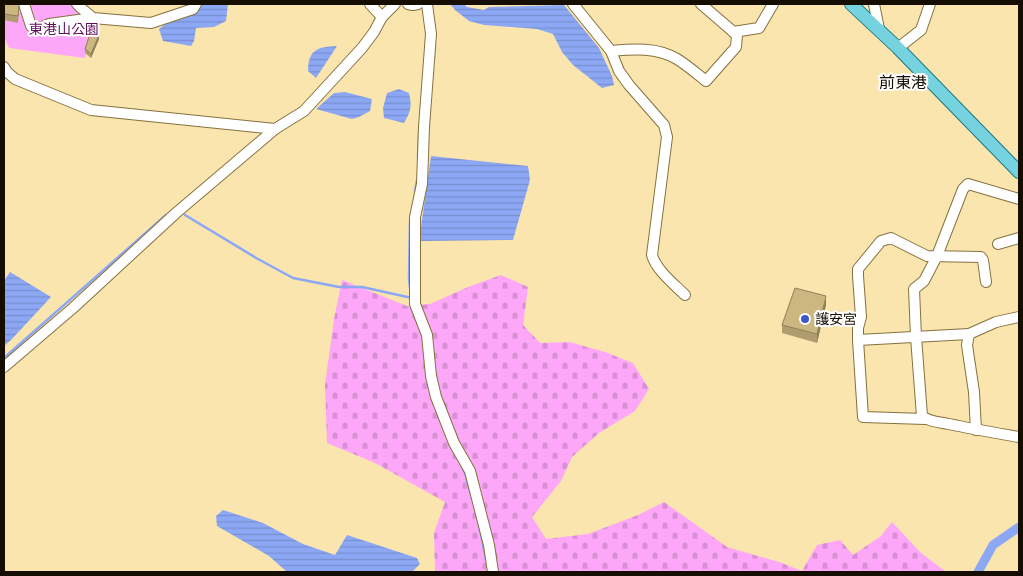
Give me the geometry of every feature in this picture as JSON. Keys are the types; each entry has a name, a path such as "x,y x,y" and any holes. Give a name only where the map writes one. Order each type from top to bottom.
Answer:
{"main road":[{"path":"852,4 898,48 1019,172"}],"street":[{"path":"24,4 31,26 40,28 48,24 93,18 151,23 192,9 196,4"},
{"path":"77,4 93,18"},
{"path":"370,4 382,17"},
{"path":"4,367 73,308 176,213 275,129 304,111 362,48 382,17 395,4"},
{"path":"408,4 418,4"},
{"path":"428,4 431,34 422,184 415,217 415,304 426,335 430,376 436,397 454,442 470,471 489,545 493,572"},
{"path":"573,4 611,51 619,70 629,85 664,125 667,137 652,255 658,266 685,296"},
{"path":"611,51 639,49 659,52 677,59 706,81 736,47 737,35 701,4"},
{"path":"733,32 759,28 772,4"},
{"path":"874,4 879,29"},
{"path":"898,48 921,30 930,4"},
{"path":"4,67 15,79 91,110 275,129"},
{"path":"925,419 922,416 914,289 924,282 937,256 963,189 968,184 1019,199"},
{"path":"986,282 981,257 927,256 891,238 881,241 858,269 861,317 858,328 858,340 863,417 925,419 1019,437"},
{"path":"998,244 1019,238"},
{"path":"858,340 969,334 996,322 1019,318"},
{"path":"969,334 967,345 974,392 976,430"}],"green space":[{"name":"東港山公園","path":"4,4 77,4 93,18 85,58 9,48 4,37"},
{"path":"501,275 528,287 523,325 540,343 569,342 605,352 633,363 649,389 635,411 599,433 572,457 561,481 532,517 546,539 588,534 638,515 664,502 727,547 779,562 802,571 817,545 840,540 853,555 881,536 892,522 920,552 946,572 435,572 434,533 445,502 375,463 327,443 325,385 334,319 342,280 407,306 430,304"}],"water":[{"path":"202,4 228,4 226,21 214,27 196,28 194,41 191,46 163,41 159,29 167,23 191,15"},
{"path":"450,4 464,4 467,7 484,10 489,7 564,5 599,48 612,76 614,85 602,88 573,65 562,52 553,34 537,29 484,25 469,21"},
{"path":"337,46 316,78 308,71 310,58 315,51 324,47"},
{"path":"399,89 409,93 410,98 411,105 404,123 384,118 383,108 387,93"},
{"path":"345,92 372,99 370,111 352,119 316,109 334,93"},
{"path":"431,156 528,166 530,180 513,240 419,241"},
{"path":"10,272 51,297 4,346 4,281"},
{"path":"223,510 263,523 303,544 335,555 347,535 417,558 420,564 412,572 287,572 269,556 217,526 216,516"}],"building":[{"path":"4,4 19,4 18,16 4,14"},
{"path":"91,31 99,35 91,54 85,49"},
{"name":"護安宮","path":"795,288 826,296 817,334 782,325"}],"waterway":[{"path":"418,157 419,133"},
{"path":"415,192 417,180"},
{"path":"4,358 166,215"},
{"path":"185,215 293,278 339,287 362,287 412,298"},
{"path":"410,288 411,217"},
{"path":"461,465 472,498"},
{"path":"479,525 486,559"},
{"path":"978,572 993,545 1019,527"}],"place":[{"name":"護安宮","path":"805,319"}],"district":[{"name":"前東港","path":"903,82"}]}
